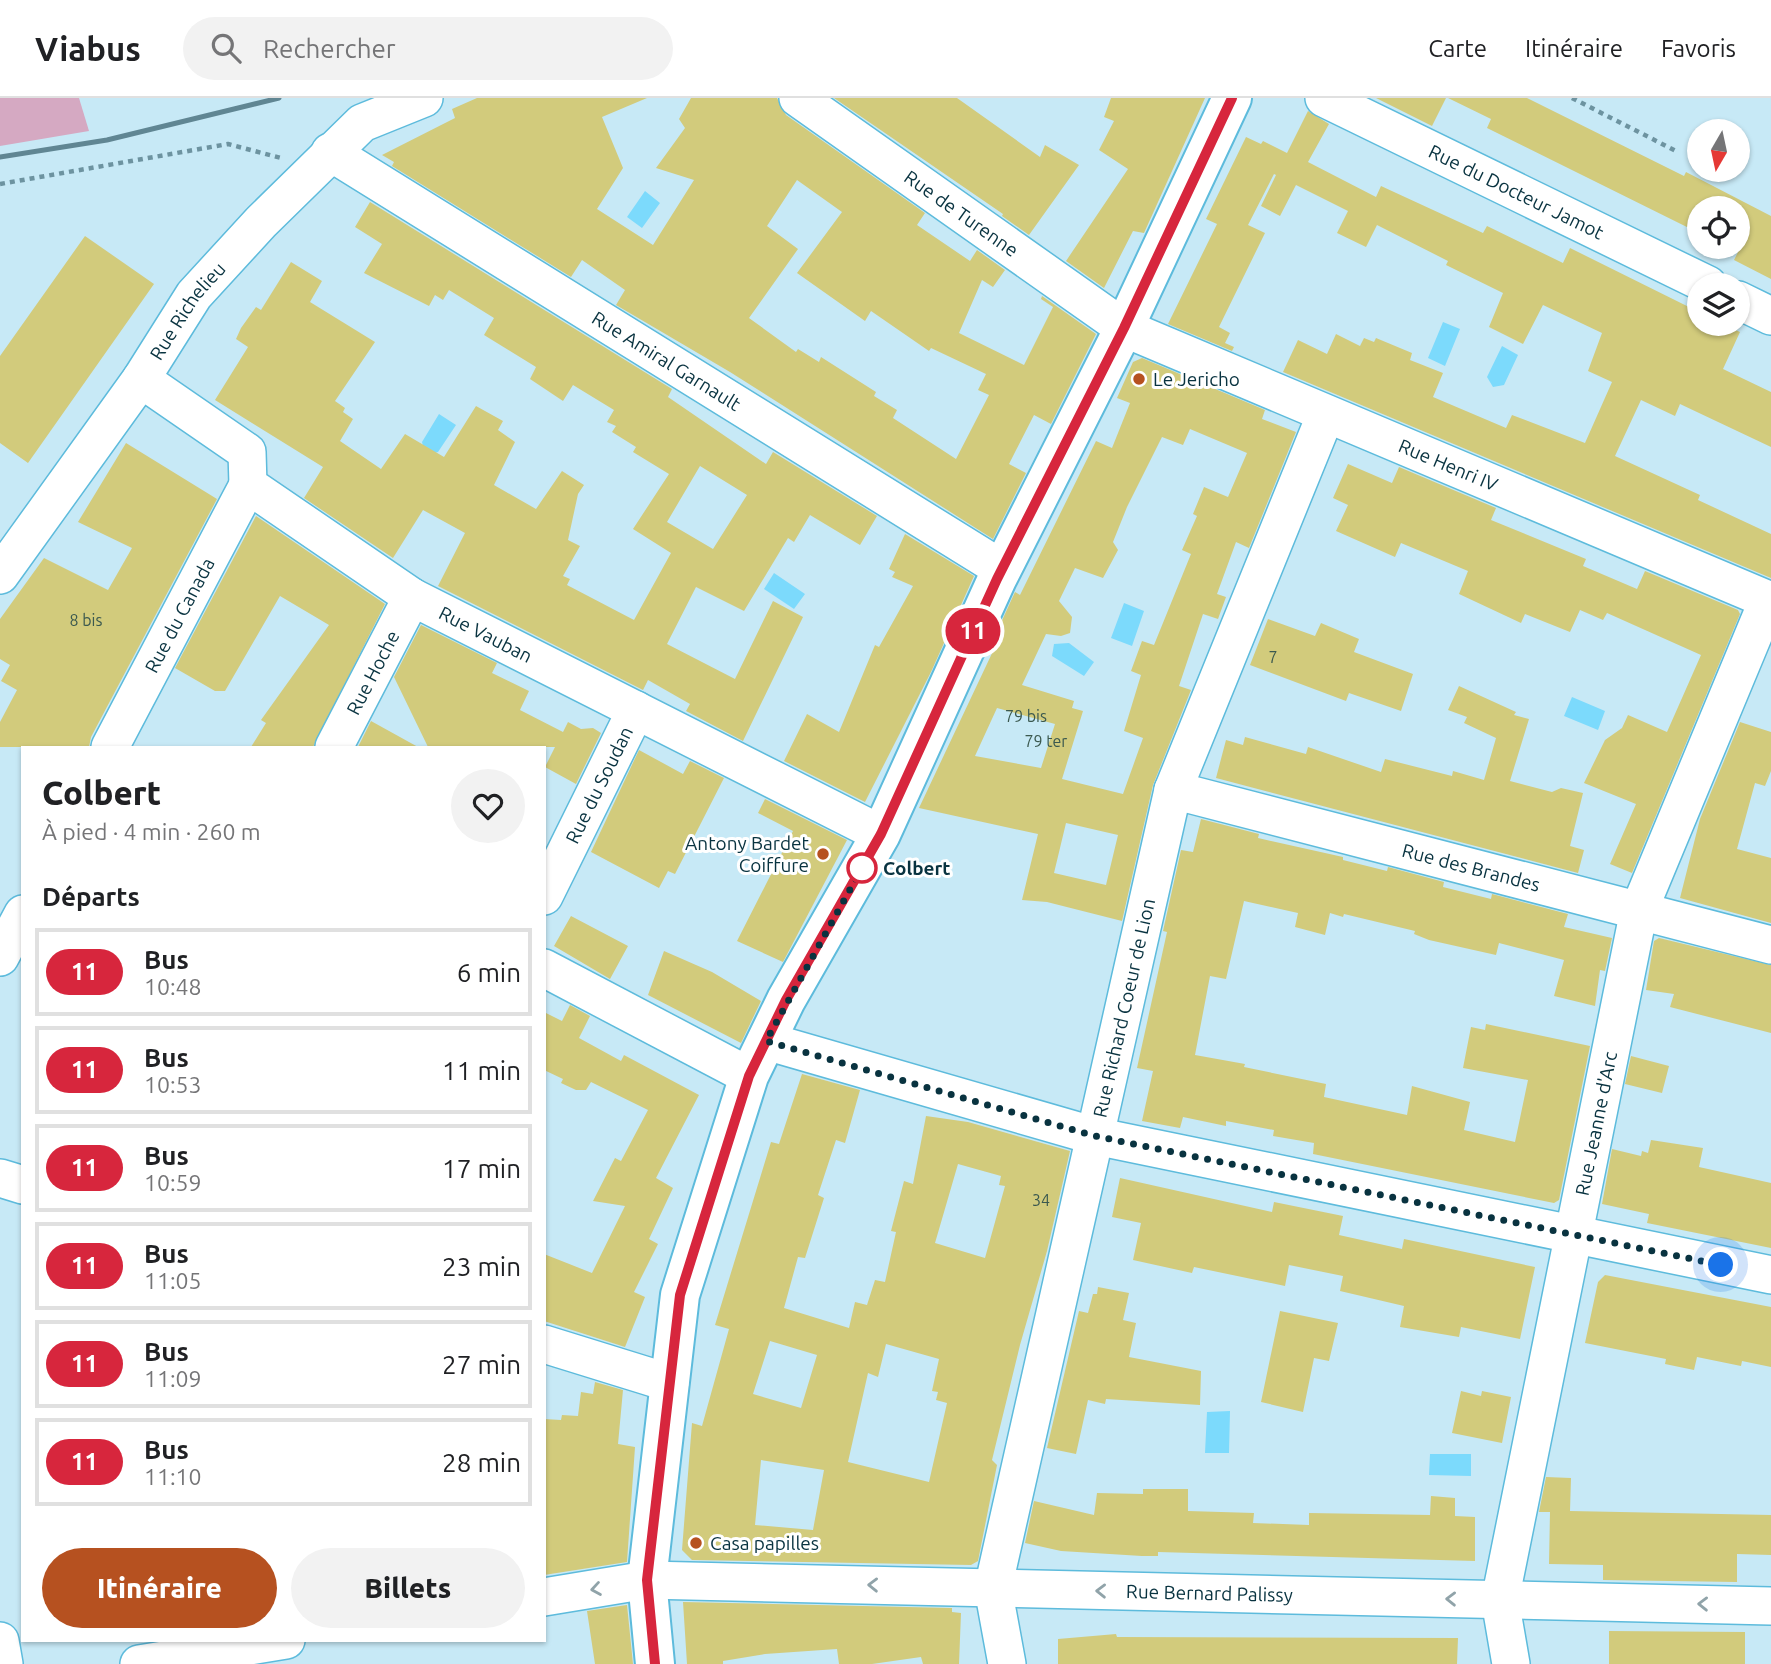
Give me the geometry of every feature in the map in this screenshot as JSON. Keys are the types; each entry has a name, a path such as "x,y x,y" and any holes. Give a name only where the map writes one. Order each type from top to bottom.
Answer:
{"street":[{"name":"Rue Richelieu","path":"0,575 141,379 194,295 330,152 362,123 424,98"},
{"name":"Rue de Turenne","path":"798,98 1124,328"},
{"path":"654,1664 647,1580 680,1295 749,1076 881,834 1002,569 1124,328 1231,98"},
{"name":"Rue du Docteur Jamot","path":"1324,98 1687,275"},
{"name":"Rue Amiral Garnault","path":"330,152 1002,569"},
{"path":"1750,306 1771,316"},
{"name":"Rue Henri IV","path":"1124,328 1770,601"},
{"path":"141,379 247,452 248,485"},
{"name":"Rue Richard Coeur de Lion","path":"1007,1664 993,1588 1172,790 1326,414"},
{"name":"Rue Vauban","path":"248,485 412,597 881,834"},
{"name":"Rue du Canada","path":"111,746 248,485"},
{"name":"Rue Hoche","path":"335,746 412,597"},
{"name":"Rue Jeanne d'Arc","path":"1511,1664 1500,1600 1639,910 1770,601"},
{"name":"Rue du Soudan","path":"546,892 636,710"},
{"name":"Rue des Brandes","path":"1172,790 1771,945"},
{"path":"0,957 21,918"},
{"path":"546,969 749,1076"},
{"path":"766,1041 1095,1136 1771,1275"},
{"path":"0,1178 21,1184"},
{"path":"546,1345 670,1382"},
{"name":"Rue Bernard Palissy","path":"546,1597 647,1580 1771,1606"},
{"path":"0,1641 4,1664"},
{"path":"139,1664 274,1642"}],"path":[{"path":"1572,98 1676,151"},
{"path":"0,184 228,144 286,159 330,152"}],"shaded area":[{"path":"0,98 79,98 89,131 0,146"}],"water":[{"path":"645,191 660,203 642,228 627,217"},
{"path":"1443,322 1460,329 1445,366 1428,358"},
{"path":"1502,346 1518,355 1504,385 1493,387 1487,377"},
{"path":"439,414 456,425 438,452 430,454 424,450 422,442"},
{"path":"774,573 805,594 794,609 764,589"},
{"path":"1124,603 1144,611 1132,646 1111,638"},
{"path":"1069,643 1094,662 1084,676 1052,656 1054,644"},
{"path":"1572,697 1605,711 1598,730 1564,716"},
{"path":"1230,1411 1229,1453 1205,1453 1207,1412"},
{"path":"1430,1454 1471,1454 1471,1476 1429,1475"}],"building":[{"path":"477,98 647,98 602,117 623,168 597,209 653,245 694,180 656,168 685,128 679,119 691,98 777,98 786,115 925,213 917,225 970,261 977,250 1005,270 993,287 982,280 959,333 1024,365 1053,307 1041,299 1042,296 1096,334 1051,424 1034,415 1009,464 1026,473 993,539 730,372 616,305 625,290 582,260 571,277 392,166 394,162 382,155 455,118 452,109","holes":["797,180 842,212 797,273 865,321 871,311 929,351 931,348 986,374 978,390 989,395 956,459 893,418 897,410 874,396 876,392 821,357 819,362 798,349 796,352 749,318 798,249 767,226"]},
{"path":"834,98 957,98 1040,157 1045,145 1079,165 1029,235 1002,216 1003,214"},
{"path":"1111,98 1205,98 1144,233 1133,231 1104,288 1066,261 1128,169 1099,150 1114,121 1104,117"},
{"path":"1376,98 1446,98 1432,126"},
{"path":"1448,98 1527,98 1684,176 1687,173 1687,182 1705,182 1732,196 1687,196 1687,227 1487,128 1491,119"},
{"path":"1308,111 1329,124 1308,162 1376,197 1381,186 1483,233 1487,226 1563,263 1570,248 1687,306 1687,336 1738,336 1723,369 1771,392 1771,447 1680,404 1675,416 1641,400 1615,456 1700,495 1698,500 1771,534 1771,578 1283,372 1298,340 1327,354 1336,334 1360,346 1364,338 1374,342 1376,338 1412,353 1410,360 1443,373 1433,397 1506,428 1512,415 1585,443 1612,382 1588,371 1602,333 1543,305 1523,344 1489,327 1503,293 1446,265 1448,261 1377,225 1366,247 1337,233 1348,211 1296,185 1280,216 1261,206 1276,175 1274,174 1248,225 1265,233 1219,327 1230,333 1225,343 1234,347 1232,351 1168,324 1217,224 1206,219 1246,137 1261,144 1263,141 1287,153"},
{"path":"370,202 672,389 668,397 766,464 773,452 877,516 860,545 810,515 794,542 788,538 744,611 696,587 667,644 735,679 773,601 803,617 743,741 686,711 690,704 648,680 643,690 438,586 465,533 423,510 393,558 304,498 323,467 215,400 248,347 236,339 241,328 256,307 261,310 291,262 322,281 310,302 375,342 335,401 345,408 343,412 353,419 340,441 381,469 405,434 444,457 476,406 503,421 498,430 515,442 494,485 536,509 562,471 584,485 578,494 568,540 580,546 563,576 570,579 567,585 634,620 671,553 633,529 669,474 633,452 636,447 612,432 616,426 607,422 614,410 573,385 563,401 530,379 536,367 484,335 494,318 449,290 443,300 435,295 429,306 364,273 382,244 355,227","holes":["700,466 747,495 713,549 667,522"]},
{"path":"1750,205 1771,216 1771,279 1734,260 1750,259"},
{"path":"85,236 154,284 28,463 0,443 0,356"},
{"path":"1142,358 1265,410 1262,419 1296,432 1249,548 1236,542 1217,594 1226,597 1218,619 1203,614 1179,686 1191,690 1153,785 1122,921 1047,902 1022,900 1038,834 919,808 1003,630 999,627 1015,592 1020,595 1096,441 1112,448 1130,403 1117,398 1133,362","holes":["1190,429 1247,453 1228,497 1204,487 1193,514 1197,516 1182,550 1191,554 1154,645 1142,641 1131,671 1141,675 1124,731 1143,738 1123,794 1062,779 1083,711 1072,708 1074,701 1022,685 1046,634 1061,636 1070,633 1072,617 1059,601 1075,568 1103,578 1118,550 1113,542 1127,507 1162,437 1183,445","997,708 1055,724 1041,768 975,756","1066,823 1118,835 1106,885 1054,873"]},
{"path":"126,443 217,499 91,737 89,746 0,747 0,722 17,690 1,681 10,665 0,659 0,619 44,558 108,590 132,548 78,522"},
{"path":"1348,464 1392,483 1399,467 1496,508 1491,520 1586,559 1583,566 1637,589 1645,571 1738,610 1740,614 1632,873 1610,864 1636,804 1584,783 1605,740 1622,728 1628,715 1667,732 1701,655 1607,613 1603,620 1580,610 1570,632 1525,614 1521,623 1459,594 1468,571 1401,543 1395,557 1336,531 1348,505 1333,498"},
{"path":"256,516 385,604 314,746 252,746 266,723 261,720 329,625 280,596 225,691 215,691 175,668"},
{"path":"905,534 974,576 931,672 865,802 784,761 807,714 839,732 875,645 879,647 913,586 892,577 895,572 889,569"},
{"path":"1268,619 1315,636 1321,623 1359,639 1354,652 1413,674 1401,711 1349,693 1346,701 1250,665"},
{"path":"421,625 497,663 492,673 529,691 520,710 563,732 568,722 581,729 593,728 601,733 576,784 546,768 555,747 428,746 394,677"},
{"path":"1459,686 1516,712 1514,715 1529,719 1510,781 1552,792 1561,788 1583,793 1570,846 1584,850 1578,873 1216,778 1226,740 1243,745 1245,737 1306,754 1308,747 1381,772 1385,759 1452,776 1453,771 1484,780 1496,738 1464,723 1467,717 1448,710"},
{"path":"371,721 416,746 358,746"},
{"path":"1740,722 1771,732 1771,771 1765,786 1755,783 1737,849 1771,858 1771,923 1680,898 1700,819"},
{"path":"639,750 683,774 690,761 724,778 675,874 668,871 659,888 591,852"},
{"path":"765,799 847,840 783,962 737,941 793,831 758,813"},
{"path":"1201,819 1259,834 1258,838 1343,857 1343,860 1387,871 1388,867 1444,882 1443,887 1491,899 1492,894 1568,914 1564,927 1612,938 1605,971 1600,970 1595,1006 1554,996 1564,960 1499,943 1496,955 1429,940 1414,934 1415,931 1344,914 1343,917 1330,913 1325,935 1295,927 1298,913 1244,901 1226,979 1210,976 1195,1055 1326,1084 1324,1097 1407,1115 1412,1086 1470,1102 1464,1130 1515,1142 1528,1080 1463,1068 1471,1027 1485,1030 1486,1024 1590,1046 1559,1200 1554,1203 1313,1154 1314,1143 1273,1136 1274,1130 1226,1121 1226,1126 1183,1117 1180,1128 1142,1121 1153,1071 1137,1068 1167,932 1163,931 1181,850 1193,852"},
{"path":"571,916 628,946 610,979 554,946"},
{"path":"1659,938 1771,965 1771,1033 1670,1007 1674,994 1646,990 1654,941"},
{"path":"664,951 712,972 761,1001 741,1043 648,995"},
{"path":"570,1005 590,1016 579,1038 621,1061 624,1055 699,1095 656,1178 673,1188 649,1239 658,1244 634,1292 645,1297 625,1347 546,1322 546,1255 592,1273 625,1206 593,1201 615,1158 621,1161 648,1110 591,1082 586,1090 576,1090 561,1083 563,1079 546,1071 546,1013 562,1021"},
{"path":"1631,1056 1669,1066 1662,1093 1625,1084"},
{"path":"802,1074 860,1090 845,1143 836,1140 818,1195 824,1198 805,1258 798,1257 784,1308 849,1328 855,1302 867,1305 875,1280 885,1282 896,1232 891,1231 904,1181 913,1184 926,1116 968,1122 1070,1151 1047,1251 1020,1345 992,1460 997,1465 978,1561 971,1565 692,1560 682,1550 692,1423 702,1426 729,1329 715,1325 771,1142 779,1144","holes":["958,1164 1001,1176 999,1185 1005,1186 985,1258 935,1243","770,1341 817,1355 801,1408 753,1394","886,1344 939,1359 932,1391 938,1392 936,1400 947,1403 929,1482 848,1462 868,1373 878,1377","761,1460 824,1470 813,1530 755,1525"]},
{"path":"1651,1140 1703,1148 1699,1167 1771,1183 1771,1248 1647,1223 1649,1214 1602,1204 1612,1149 1641,1156 1642,1151 1648,1153"},
{"path":"1120,1178 1272,1212 1274,1202 1343,1216 1339,1235 1402,1249 1404,1239 1535,1267 1520,1339 1461,1327 1459,1337 1400,1327 1404,1306 1340,1291 1343,1276 1289,1265 1285,1286 1194,1267 1192,1273 1133,1260 1141,1223 1112,1217"},
{"path":"1605,1275 1771,1307 1771,1367 1742,1361 1741,1366 1697,1357 1694,1370 1665,1364 1666,1359 1585,1343 1598,1282"},
{"path":"1098,1287 1129,1293 1123,1320 1136,1323 1129,1357 1201,1371 1200,1405 1106,1399 1105,1404 1088,1400 1076,1454 1047,1448 1079,1311 1088,1313 1093,1294 1097,1294"},
{"path":"1280,1311 1338,1323 1329,1361 1314,1358 1303,1412 1261,1402"},
{"path":"595,1382 623,1390 618,1444 635,1447 627,1562 546,1575 546,1419 561,1420 562,1415 578,1416 581,1392 593,1394"},
{"path":"1461,1391 1481,1396 1482,1391 1511,1397 1502,1443 1452,1433"},
{"path":"1546,1477 1571,1478 1570,1511 1771,1515 1771,1555 1737,1554 1737,1582 1603,1580 1603,1565 1549,1564 1550,1512 1539,1512"},
{"path":"1143,1489 1188,1489 1188,1511 1254,1513 1253,1523 1309,1525 1309,1513 1430,1515 1431,1496 1455,1498 1455,1516 1475,1517 1475,1561 1158,1552 1158,1556 1142,1556 1061,1551 1025,1543 1034,1501 1094,1515 1097,1493 1143,1494"},
{"path":"683,1602 952,1608 952,1612 961,1613 959,1664 923,1664 921,1657 872,1664 839,1664 837,1649 765,1654 723,1661 723,1664 687,1664"},
{"path":"627,1605 633,1664 595,1664 587,1611"},
{"path":"1609,1631 1745,1632 1745,1664 1609,1664"},
{"path":"1116,1634 1117,1637 1458,1638 1457,1664 1058,1664 1058,1639"}],"railway":[{"path":"0,157 107,140 279,98"}],"bus line":[{"name":"11","path":"655,1664 647,1580 680,1295 749,1076 786,1000 881,834 997,579 1124,328 1232,98"}],"place":[{"name":"Le Jericho","path":"1139,379"},
{"name":"Antony Bardet Coiffure","path":"823,854"},
{"name":"Colbert","path":"862,868"},
{"name":"Casa papilles","path":"696,1543"}],"route":[{"path":"862,868 786,1000 766,1041 1095,1136 1721,1265"}]}
